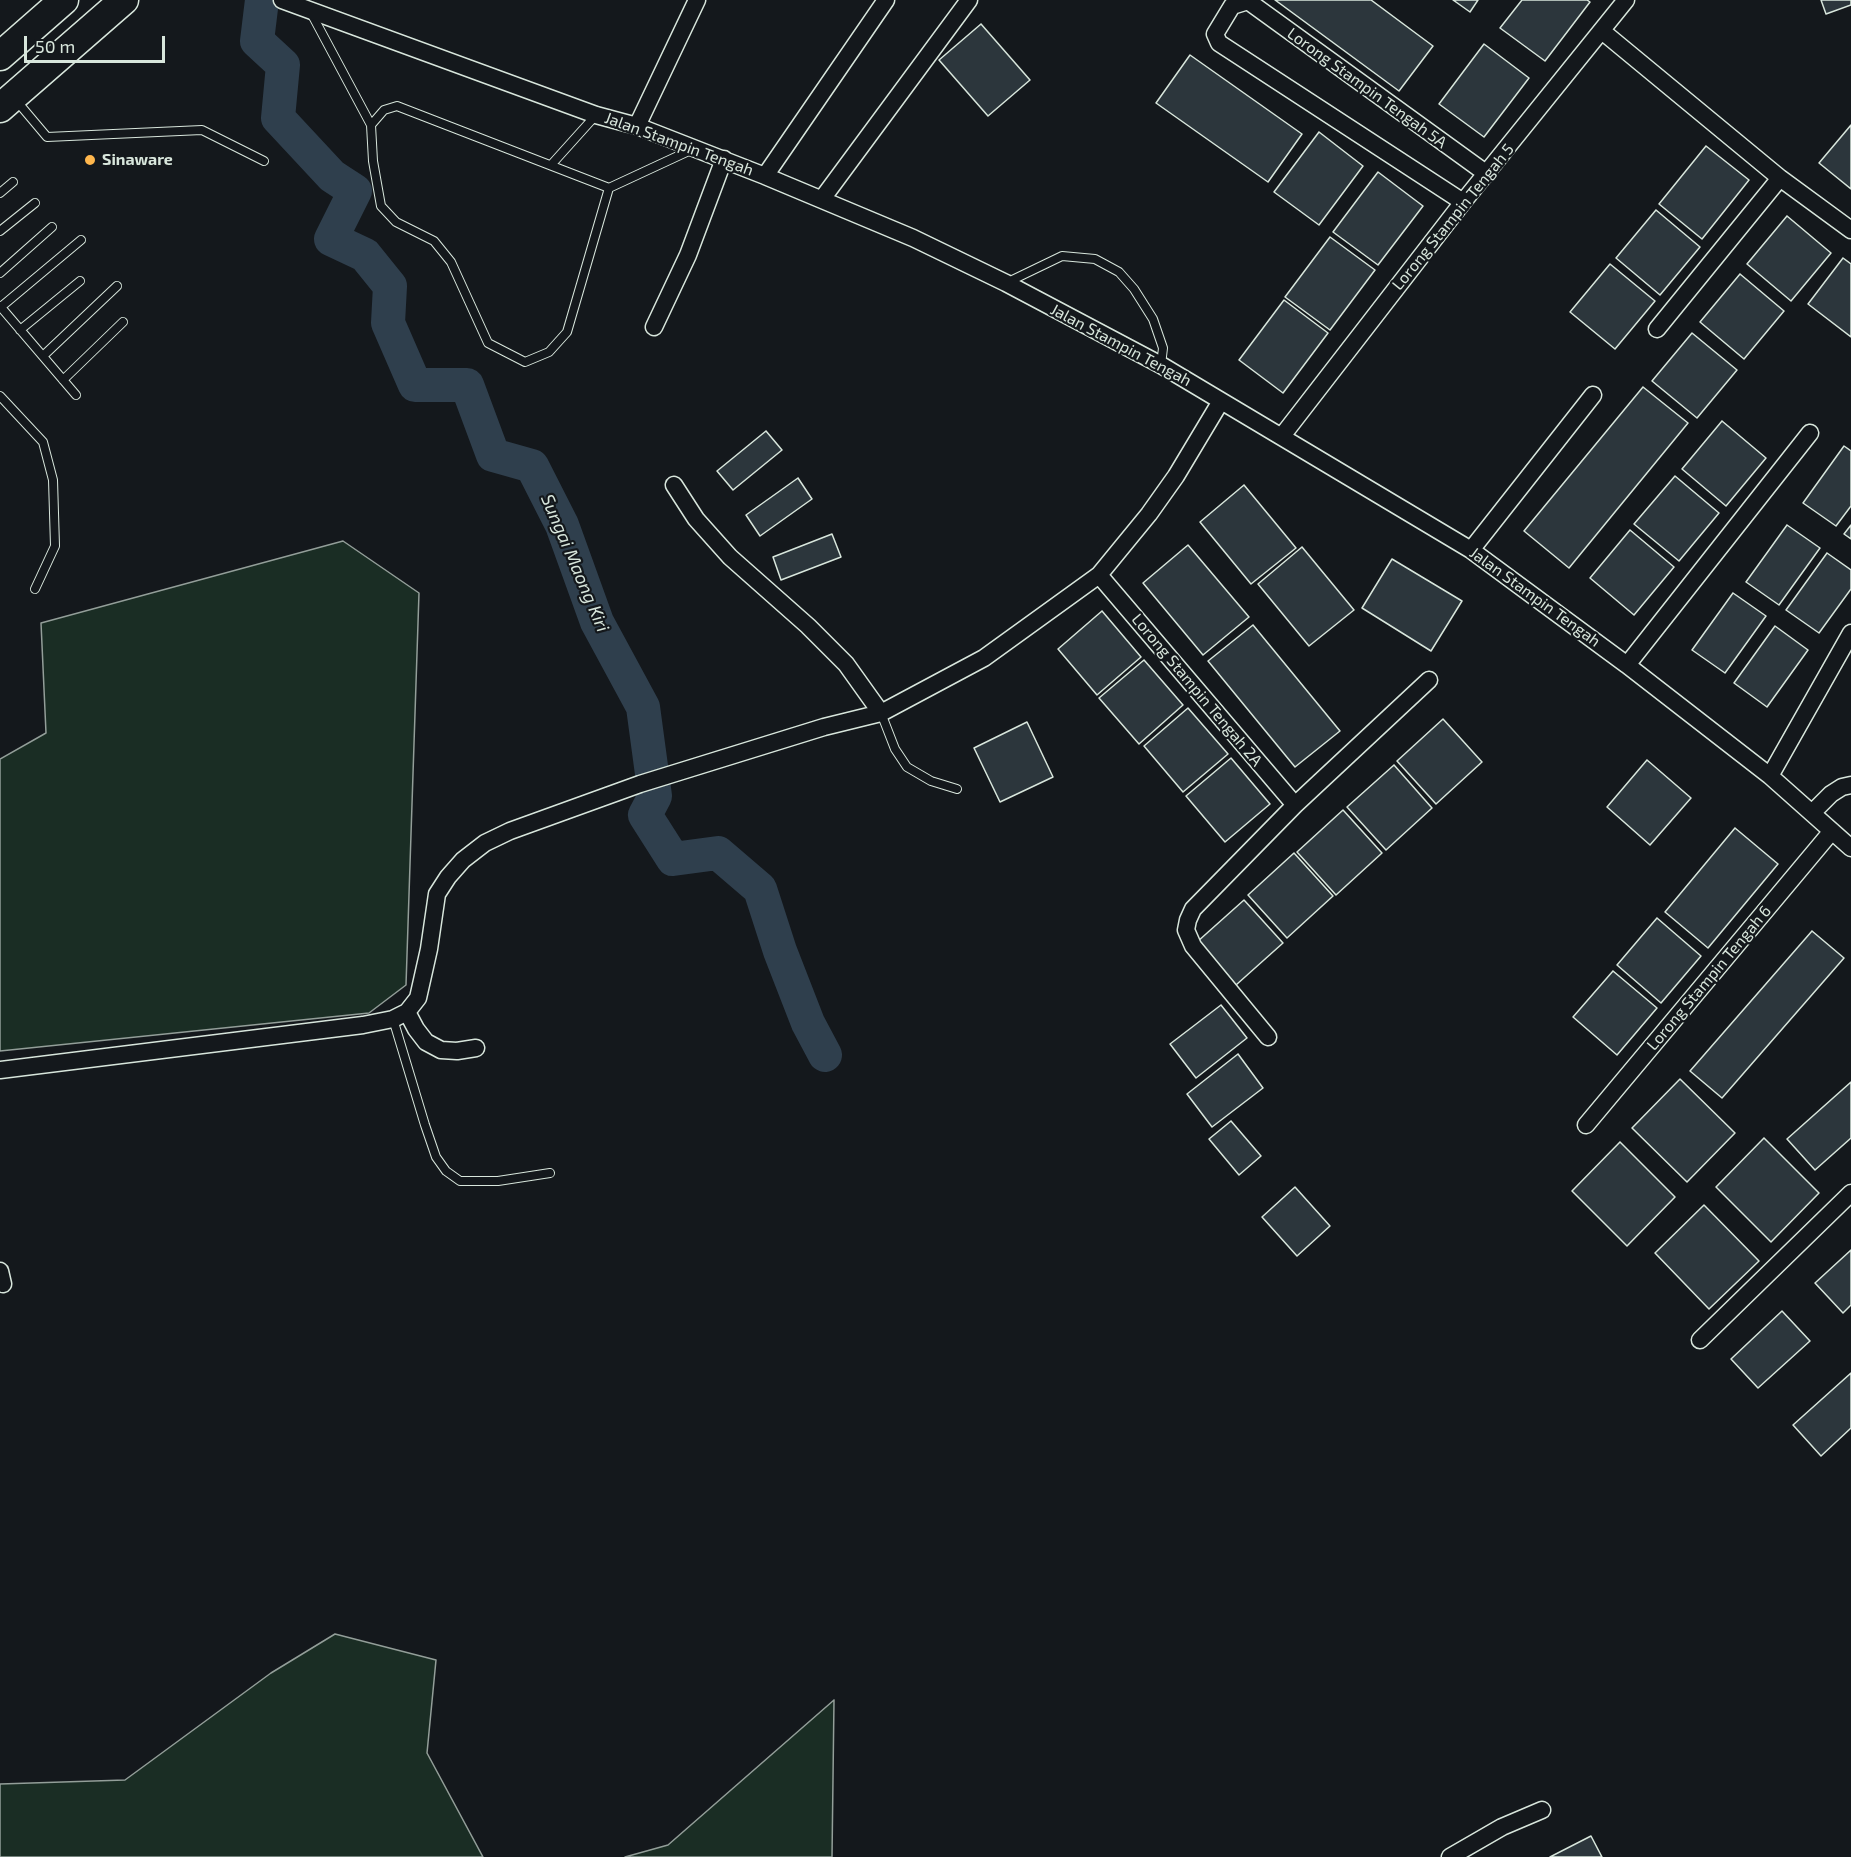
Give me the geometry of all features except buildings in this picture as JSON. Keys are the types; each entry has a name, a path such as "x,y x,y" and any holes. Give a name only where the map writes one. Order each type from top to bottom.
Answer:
{"highway":[{"path":"58,58 24,56 7,50 64,0"},
{"path":"6,102 124,0"}],"street":[{"name":"Jalan Stampin Tengah","path":"282,0 596,115 637,126 822,199 913,238 1006,283 1161,365 1471,550 1627,665 1770,776 1851,848"},
{"path":"637,126 697,0"},
{"path":"765,176 886,0"},
{"path":"822,199 969,0"},
{"name":"Lorong Stampin Tengah 5","path":"1282,436 1463,202 1626,0"},
{"path":"1248,1 1232,6 1215,34 1219,43 1463,202"},
{"name":"Lorong Stampin Tengah 5A","path":"1248,1 1487,174"},
{"path":"1602,31 1780,178 1851,230"},
{"path":"654,327 688,255 724,159"},
{"path":"1657,329 1780,178"},
{"path":"1471,550 1593,395"},
{"path":"0,1070 363,1025 400,1015 418,998 429,949 437,894 463,860 485,843 510,831 640,784 824,727 881,713 984,658 1099,575 1149,514 1176,476 1221,401"},
{"path":"1627,665 1810,433"},
{"path":"674,485 687,507 730,557 846,663 881,713"},
{"name":"Lorong Stampin Tengah 2A","path":"1099,575 1295,805"},
{"path":"1770,776 1851,633"},
{"path":"1268,1037 1193,946 1186,930 1188,920 1193,909 1295,805 1429,680"},
{"path":"1812,813 1831,794 1842,787 1851,785"},
{"name":"Lorong Stampin Tengah 6","path":"1586,1125 1832,831"},
{"path":"400,1015 416,1029 426,1042 441,1050 457,1051 476,1048"},
{"path":"1700,1340 1851,1193"},
{"path":"1450,1857 1502,1827 1542,1810"}],"lane":[{"path":"305,8 370,125 373,161 381,207 396,222 434,242 451,262 488,343 525,362 549,352 567,332 609,188"},
{"path":"6,102 46,137 202,130 264,161"},
{"path":"370,125 384,110 397,106 609,188 695,148"},
{"path":"551,165 596,115"},
{"path":"0,193 13,182"},
{"path":"0,231 35,203"},
{"path":"0,273 52,227"},
{"path":"76,395 0,307 81,240"},
{"path":"1006,283 1062,256 1095,259 1119,272 1134,289 1154,320 1163,348 1161,365"},
{"path":"20,330 80,281"},
{"path":"43,356 117,286"},
{"path":"63,380 123,322"},
{"path":"0,396 43,442 53,480 55,546 36,589"},
{"path":"881,713 895,749 907,767 931,781 957,789"},
{"path":"400,1015 428,1135 436,1157 446,1171 460,1181 498,1181 550,1173"}],"green space":[{"path":"343,541 419,593 406,985 369,1013 0,1051 0,759 46,733 41,623"},
{"path":"335,1634 436,1660 427,1753 483,1857 0,1857 0,1784 125,1780 271,1673"},
{"path":"834,1700 832,1857 625,1857 668,1845"}],"waterway":[{"name":"Sungai Maong Kiri","path":"262,0 257,41 283,65 278,118 332,176 355,191 331,239 365,255 390,286 388,323 415,385 467,385 493,455 532,466 562,525 597,622 643,707 655,796 645,815 673,859 718,853 760,889 780,951 808,1023 825,1055"}],"place":[{"name":"Sinaware","path":"90,160"}]}
